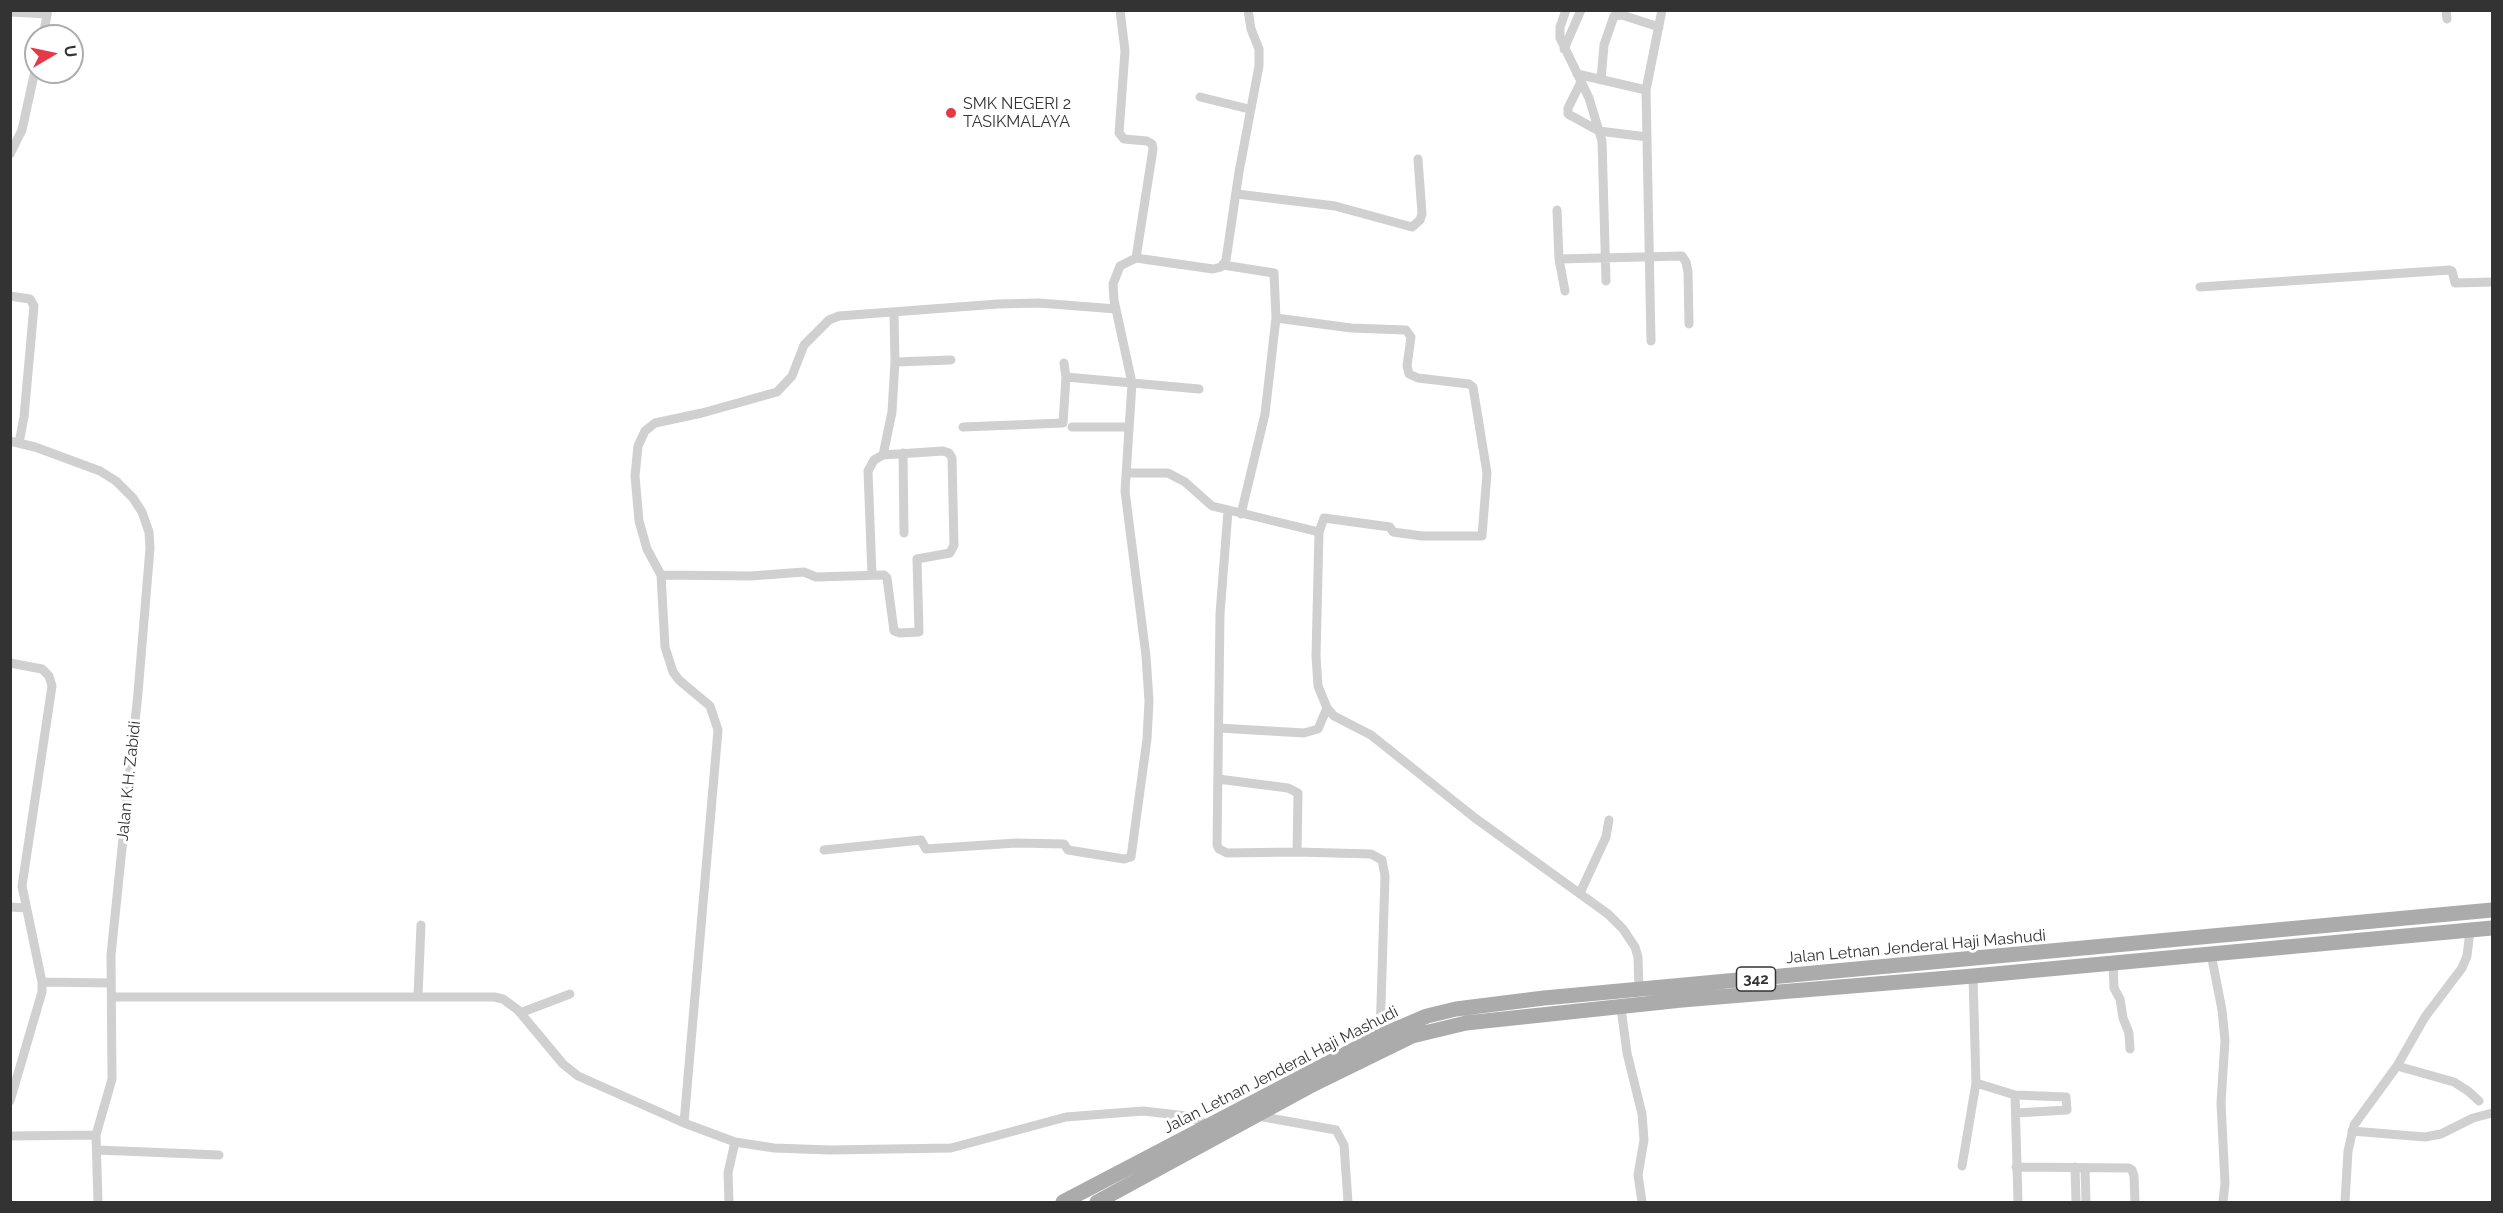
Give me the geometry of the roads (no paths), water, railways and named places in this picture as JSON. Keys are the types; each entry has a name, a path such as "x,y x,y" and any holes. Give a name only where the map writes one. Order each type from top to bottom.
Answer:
{"main road":[{"name":"Jalan Letnan Jenderal Haji Mashudi","path":"1064,1203 1380,1036 1427,1017 1456,1009 1544,998 1639,991 2493,910"},
{"name":"Jalan Letnan Jenderal Haji Mashudi","path":"1097,1203 1314,1084 1412,1036 1466,1023 1682,1000 1973,976 2493,928"},
{"path":"1544,998 1546,1015"}],"street":[{"path":"1120,10 1125,51 1119,133 1124,139 1147,141 1152,144 1153,149 1136,258"},
{"path":"1223,265 1229,248 1259,56 1248,10"},
{"path":"1566,10 1559,34 1564,49 1589,98 1602,141 1606,281"},
{"path":"1564,49 1581,10"},
{"path":"1651,341 1646,90 1662,10"},
{"path":"10,12 48,12"},
{"path":"1601,80 1604,45 1614,16 1622,15 1659,27"},
{"path":"1579,78 1601,80 1646,90"},
{"path":"1579,78 1568,113 1599,131 1647,137"},
{"path":"10,154 22,130 32,84"},
{"path":"1200,97 1249,109"},
{"path":"1237,194 1335,206 1412,227 1417,224 1422,214 1418,159"},
{"path":"1557,210 1558,259 1564,291"},
{"path":"1558,259 1682,256 1686,262 1689,324"},
{"path":"824,850 921,840 926,849 1016,843 1064,844 1068,850 1124,859 1131,857 1147,739 1149,701 1146,656 1125,491 1132,383 1113,284 1120,266 1136,258 1203,268 1214,269 1223,265 1274,273 1276,318 1265,414 1241,514"},
{"path":"2200,287 2450,270 2455,283 2493,282"},
{"path":"10,296 30,299 34,306 24,417 15,442"},
{"path":"684,1123 718,730 710,706 679,680 670,667 665,647 661,575 647,549 639,521 635,476 638,446 645,431 655,423 777,393 792,376 804,345 829,320 839,316 1008,303 1116,309"},
{"path":"883,455 892,412 895,362 894,313"},
{"path":"1276,318 1351,328 1408,331 1411,337 1407,366 1409,374 1418,378 1468,384 1475,393 1487,473 1482,536 1422,536 1393,532 1390,527 1324,518 1319,532 1316,656 1318,686 1327,708 1334,716 1371,735 1475,818 1608,914 1630,938 1638,957 1639,991"},
{"path":"895,362 951,360"},
{"path":"963,427 1061,424 1064,420 1066,377 1064,363"},
{"path":"1066,377 1200,389"},
{"path":"1072,427 1129,427"},
{"name":"Jalan K.H. Zabidi","path":"15,442 100,471 116,481 134,498 149,532 150,548 140,670 112,944 112,1079 96,1136 98,1203"},
{"path":"661,575 751,576 804,572 816,577 887,576 894,631 919,632 916,562 920,558 952,551 953,465 949,453 943,451 903,453 883,455 874,460 868,471 872,575"},
{"path":"903,453 904,533"},
{"path":"1126,472 1168,473 1177,476 1212,506 1228,512 1319,532"},
{"path":"1228,512 1220,614 1219,849 1227,854 1297,852 1378,856 1384,864 1380,1036"},
{"path":"10,663 32,665 42,669 49,676 52,686 22,886 42,982 41,1001 10,1101"},
{"path":"1219,728 1304,734 1315,731 1321,726 1327,708"},
{"path":"1218,779 1288,788 1298,793 1297,852"},
{"path":"1580,893 1606,837 1609,819"},
{"path":"10,908 26,908"},
{"path":"418,996 421,926"},
{"path":"2345,1203 2346,1168 2352,1131 2367,1106 2397,1066 2425,1017 2465,962 2470,930"},
{"path":"2211,954 2222,1010 2225,1040 2221,1103 2225,1183 2223,1203"},
{"path":"2113,963 2114,988 2120,999 2123,1018 2129,1033 2130,1049"},
{"path":"1962,1166 1977,1083 1973,976"},
{"path":"42,982 111,983"},
{"path":"520,1013 570,994"},
{"path":"111,997 494,997 510,1004 520,1013 569,1071 684,1123 735,1142 774,1148 830,1150 951,1148 1066,1117 1143,1111 1187,1116 1202,1122 1208,1128"},
{"path":"1621,1008 1627,1053 1642,1114 1644,1140 1638,1175 1642,1203"},
{"path":"2397,1066 2454,1082 2479,1101"},
{"path":"1977,1083 2015,1095 2066,1097 2067,1110 2016,1113"},
{"path":"2015,1095 2018,1203"},
{"path":"2352,1131 2425,1137 2441,1134 2473,1118 2493,1113"},
{"path":"1258,1116 1314,1124 1336,1130 1344,1145 1348,1203"},
{"path":"10,1136 96,1136"},
{"path":"729,1203 728,1173 735,1142"},
{"path":"97,1150 219,1155"},
{"path":"2016,1167 2131,1169 2134,1176 2135,1203"},
{"path":"2076,1203 2080,1168"},
{"path":"2080,1168 2086,1203"}],"place":[{"name":"SMK NEGERI 2 TASIKMALAYA","path":"951,113"}]}
